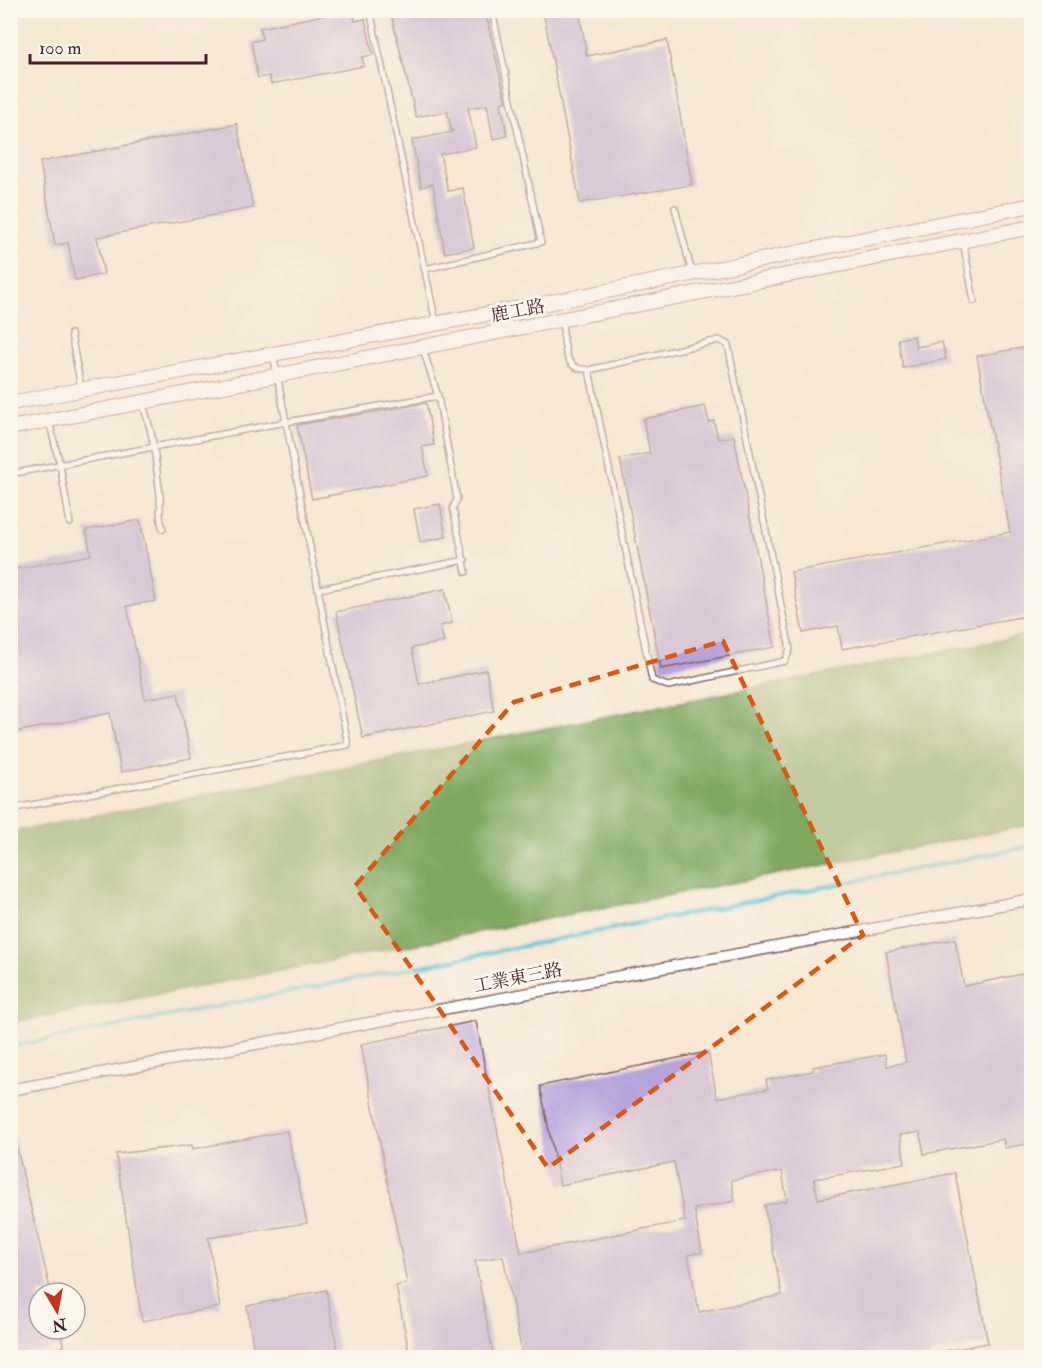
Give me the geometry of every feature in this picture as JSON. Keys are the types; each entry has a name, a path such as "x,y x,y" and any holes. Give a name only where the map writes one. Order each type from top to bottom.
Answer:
{"street":[{"name":"鹿工路","path":"10,403 273,352 436,324 1032,205"},
{"name":"鹿工路","path":"10,428 1032,227"},
{"name":"工業東三路","path":"10,1090 1032,899"}],"lane":[{"path":"370,10 436,324"},
{"path":"425,269 542,242 492,10"},
{"path":"675,208 692,273"},
{"path":"963,241 974,301"},
{"path":"562,320 567,355 571,364 589,370 719,340 728,345 790,649 785,661 668,686 652,680 589,370"},
{"path":"71,334 82,390"},
{"path":"422,348 438,396 457,499 453,508 466,572"},
{"path":"10,809 348,745 273,352"},
{"path":"10,474 438,396"},
{"path":"141,401 155,447 160,498 159,520 163,529"},
{"path":"49,420 70,523"},
{"path":"319,589 465,560"}],"highlighted area":[{"path":"723,641 863,935 548,1168 355,886 514,702"}],"green space":[{"path":"1031,634 1031,825 11,1023 11,832"}],"building":[{"path":"353,10 355,21 365,19 373,55 362,57 364,66 271,84 269,76 258,78 251,42 262,39 260,28"},
{"path":"404,10 485,10 506,102 501,103 507,136 493,139 487,105 468,108 476,147 440,154 448,191 463,188 474,248 445,253 433,184 421,187 412,140 452,132 447,111 416,117 391,13"},
{"path":"543,10 579,10 587,56 667,40 692,185 580,203"},
{"path":"237,124 253,208 97,237 104,274 75,280 68,243 55,245 40,162"},
{"path":"914,336 916,347 942,342 946,359 903,368 898,339"},
{"path":"1032,346 1032,615 842,649 838,626 803,633 791,572 1010,532 977,356"},
{"path":"426,403 434,445 422,447 428,476 312,499 297,425"},
{"path":"705,406 709,422 714,421 718,439 734,436 775,647 661,669 620,459 650,453 643,419"},
{"path":"440,504 446,537 420,542 414,509"},
{"path":"140,520 156,601 127,606 145,699 178,693 191,758 121,772 110,713 10,733 10,570 91,555 86,530"},
{"path":"445,589 452,623 440,626 444,642 412,648 419,684 486,670 494,711 363,738 336,612"},
{"path":"955,939 964,986 1032,972 1032,1143 1005,1148 1003,1139 924,1154 920,1132 900,1135 905,1163 814,1179 818,1199 955,1173 988,1343 929,1354 929,1358 523,1358 503,1256 475,1261 494,1358 410,1358 396,1286 407,1283 361,1044 476,1021 521,1253 685,1221 674,1162 560,1185 540,1086 708,1052 717,1098 768,1089 766,1080 813,1071 813,1067 885,1054 887,1066 906,1062 886,952","holes":["782,1171 787,1201 764,1205 782,1295 699,1312 688,1255 702,1252 694,1209 735,1201 731,1180"]},
{"path":"287,1131 307,1223 208,1238 220,1307 142,1321 116,1154 192,1145 193,1149"},
{"path":"10,1136 14,1136 48,1281 27,1281 27,1341 62,1341 64,1347 11,1358"},
{"path":"326,1290 339,1358 255,1358 247,1306"}],"waterway":[{"path":"10,1047 1032,846"}]}
